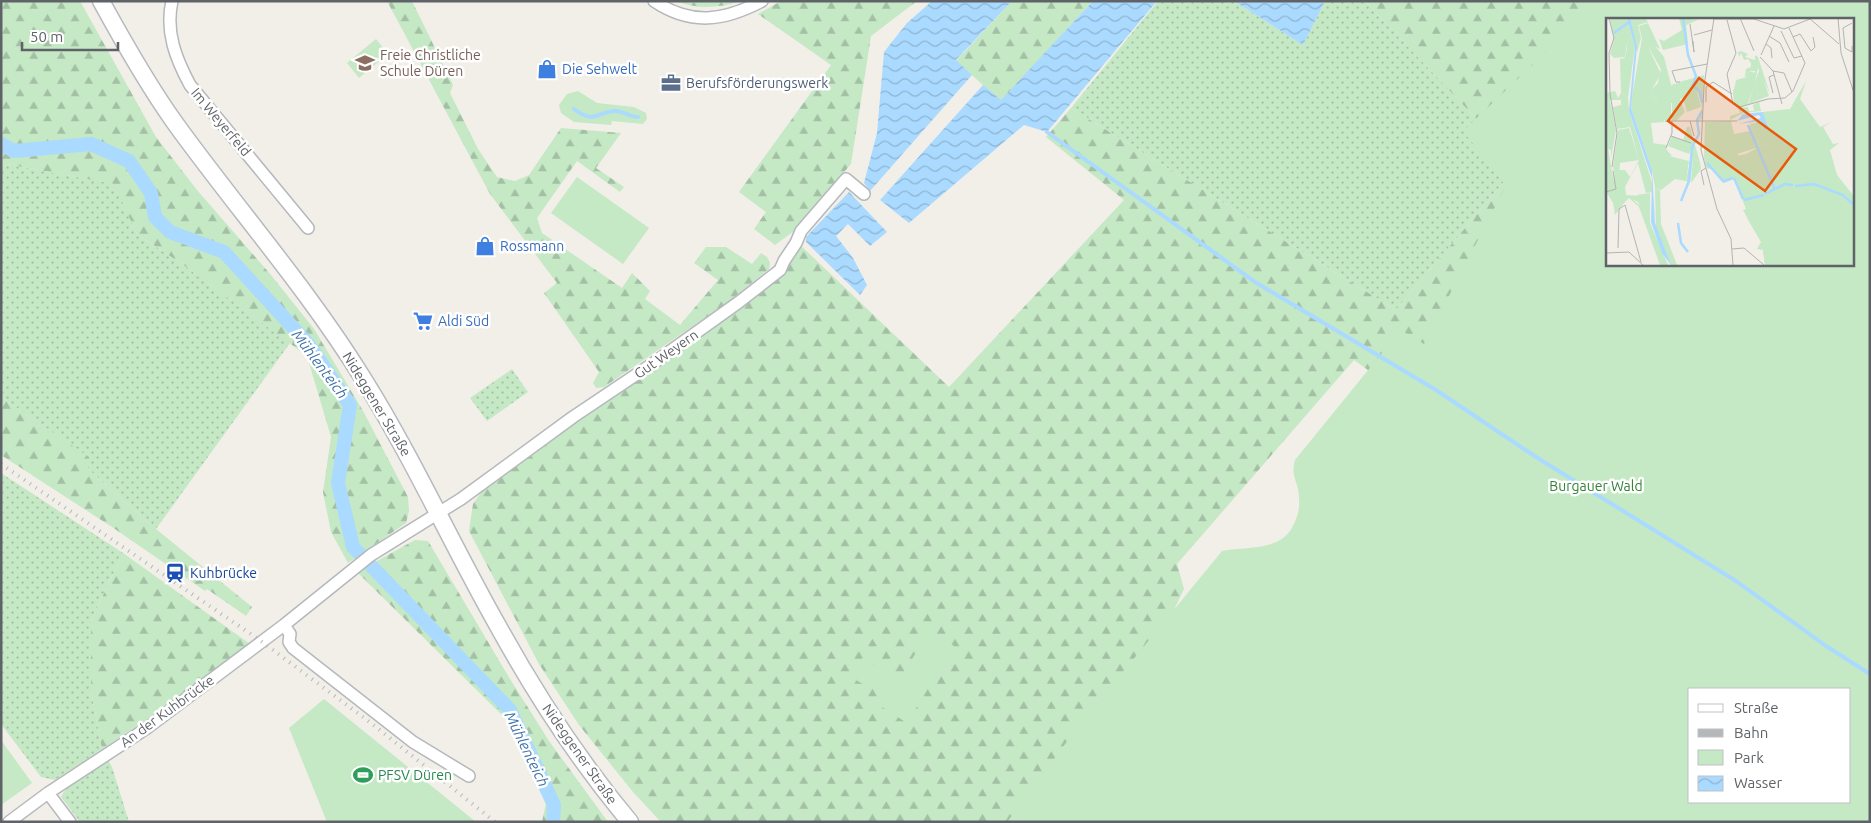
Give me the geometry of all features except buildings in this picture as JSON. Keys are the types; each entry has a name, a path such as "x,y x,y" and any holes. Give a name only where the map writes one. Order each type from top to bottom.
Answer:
{"main road":[{"name":"Nideggener Straße","path":"101,1 132,60 175,123 328,325 364,378 388,419 498,627 544,704 563,734 630,822"}],"street":[{"name":"Im Weyerfeld","path":"172,1 170,27 174,50 190,85 308,228"},
{"path":"654,1 681,16 706,19 742,10 762,1"},
{"name":"Gut Weyern","path":"438,513 490,478 573,417 655,362 780,270 801,231 846,179 864,194"},
{"name":"An der Kuhbrücke","path":"10,822 48,793 147,728 371,555 438,513"},
{"path":"284,624 290,634 289,642 294,648 413,742 469,776"},
{"path":"48,793 70,822"}],"green space":[{"path":"1,1 80,1 156,137 197,190 271,275 314,329 362,409 408,497 409,511 406,523 348,563 331,532 323,492 331,437 307,356 182,264 137,234 114,184 1,163"},
{"path":"387,1 412,1 453,85 450,93 478,149 497,177 515,181 529,175 561,128 621,133 596,168 624,187 620,192 577,161 537,218 542,233 622,288 632,273 650,291 645,299 680,325 718,280 694,263 706,247 726,247 752,264 761,253 767,257 770,263 769,269 728,302 604,387 596,388 593,383 599,372 544,293 557,283 490,194"},
{"path":"676,1 741,1 725,5 700,7"},
{"path":"781,1 917,1 871,36 851,164 794,231 775,245 754,229 766,212 739,192 831,65 758,14"},
{"path":"1012,1 1093,1 1001,101 956,61"},
{"path":"1158,1 1234,1 1303,45 1325,1 1365,1 1519,164 1396,310 1071,108"},
{"path":"1365,1 1870,1 1853,18 1606,18 1565,207 1870,661 1870,822 1851,803 1851,688 1807,686 1354,360 1177,564 1184,589 1172,614 1253,822 661,822 633,792 579,725 539,664 469,531 473,504 486,485 735,311 798,243 949,387 1124,200 1046,137 1071,108 1396,310 1519,164"},
{"name":"Burgauer Wald","path":"1595,1 1870,1 1870,822 1007,822 1077,728 1222,551 1273,544 1288,533 1294,524 1299,505 1299,492 1294,475 1295,460 1382,353 1387,322 1424,344 1506,186 1463,131 1592,8"},
{"path":"376,39 388,54 359,78 347,63"},
{"path":"578,91 597,103 634,107 646,113 647,119 643,124 612,121 611,125 574,122 561,113 559,105 567,94"},
{"path":"1,163 115,184 137,234 182,264 290,343 156,529 88,469 88,457 1,397"},
{"path":"577,177 649,228 623,264 551,213"},
{"path":"512,369 528,392 487,421 470,398"},
{"path":"1,397 89,457 88,469 156,529 252,607 246,616 207,589 205,591 112,527 1,455"},
{"path":"1,473 123,553 91,621 91,691 102,749 55,780 41,777 1,724"},
{"path":"415,540 428,541 549,741 608,822 542,822 546,803 512,725 357,572"},
{"path":"123,553 250,644 143,722 102,749 91,691 91,621"},
{"path":"930,630 954,646 907,723 882,707 890,693 875,684 871,689 856,680 866,665 860,661 862,658 899,680"},
{"name":"PFSV Düren","path":"324,699 476,822 327,822 289,728"},
{"path":"1,740 32,783 1,805"},
{"path":"108,760 112,767 129,822 80,822 61,797 66,789"}],"water":[{"path":"932,1 1012,1 956,60 972,75 870,191 864,183 877,133 884,52 907,23"},
{"path":"1093,1 1157,1 1047,132 1024,125 909,223 880,200 983,85 1001,100"},
{"path":"1234,1 1325,1 1303,45"},
{"path":"849,192 887,232 870,246 848,224 836,236 853,258 867,285 860,295 806,242 806,237"}],"waterway":[{"path":"574,109 581,114 591,117 615,111 638,117"},
{"path":"1047,132 1255,282 1436,390 1536,457 1736,581 1826,646 1870,674"},
{"name":"Mühlenteich","path":"1,144 14,151 91,144 129,161 151,193 155,217 170,232 224,252 309,345 350,405 338,483 353,547 510,710 554,805 553,822"}],"railway":[{"path":"1,464 261,641 371,723 495,822"}],"place":[{"name":"Freie Christliche Schule Düren","path":"365,63"},
{"name":"Die Sehwelt","path":"547,69"},
{"name":"Berufsförderungswerk","path":"671,83"},
{"name":"Rossmann","path":"485,246"},
{"name":"Aldi Süd","path":"423,321"},
{"name":"Kuhbrücke","path":"175,573"},
{"name":"PFSV Düren","path":"363,775"}]}
